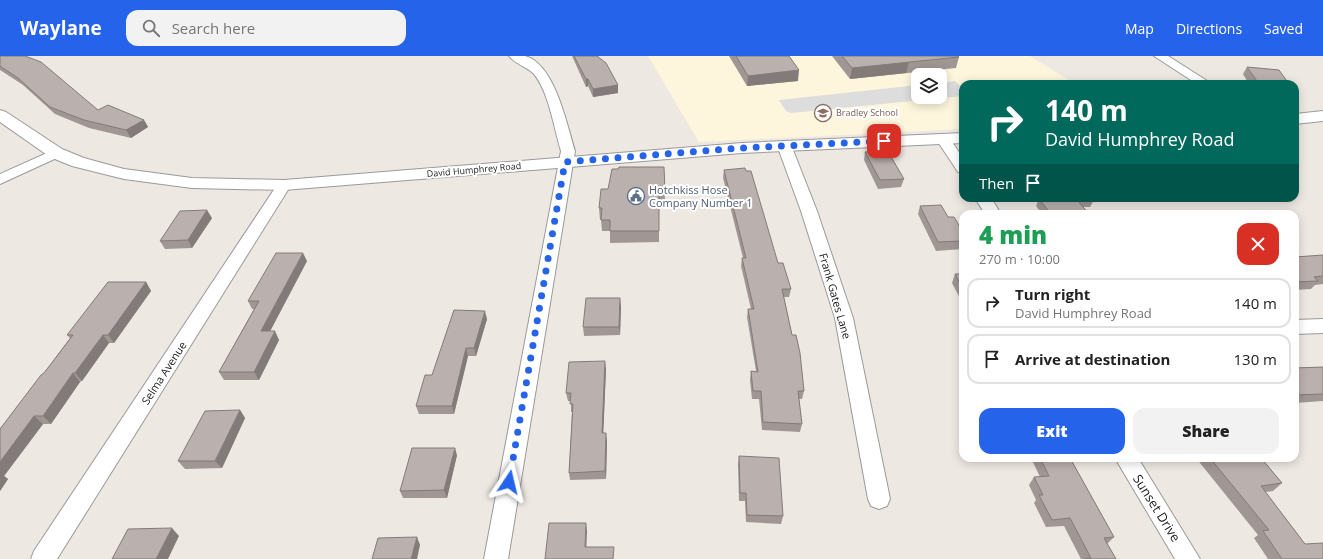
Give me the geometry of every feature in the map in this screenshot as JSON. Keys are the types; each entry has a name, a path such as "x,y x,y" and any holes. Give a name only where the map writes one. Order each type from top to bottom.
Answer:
{"street":[{"path":"496,559 568,151 546,85 540,74 530,64 515,56"},
{"path":"1160,56 1199,80"},
{"name":"David Humphrey Road","path":"0,115 56,153 78,162 124,174 192,183 284,185 784,145 959,138"},
{"path":"1299,119 1323,116"},
{"path":"943,139 959,163"},
{"name":"Frank Gates Lane","path":"784,145 809,210 844,318 878,499"},
{"path":"0,180 56,153"},
{"name":"Selma Avenue","path":"43,559 284,185"},
{"path":"1299,327 1323,326"},
{"name":"Sunset Drive","path":"1128,462 1188,559"}],"shaded area":[{"name":"Bradley School","path":"648,56 1030,56 1069,80 959,80 959,129 699,142"},
{"path":"955,81 959,85 959,96 947,98 947,82"},
{"path":"911,86 911,101 791,113 786,111 779,100"}],"building":[{"path":"0,56 25,56 41,62 98,110 108,105 144,120 126,130 84,120 50,107 18,78 0,66"},
{"path":"574,56 597,56 606,63 618,85 593,89"},
{"path":"736,56 789,56 799,70 748,76"},
{"path":"842,56 957,56 959,57 852,68"},
{"path":"1247,67 1279,70 1286,80 1256,80"},
{"path":"887,150 904,179 880,180 865,152"},
{"path":"619,167 664,167 665,191 659,191 659,231 610,231 610,220 601,220 602,208 599,208 601,189 608,189 612,169 618,169"},
{"path":"745,168 746,171 751,171 778,263 783,263 791,289 782,289 792,335 796,335 800,353 804,391 798,391 802,424 763,422 761,391 753,391 751,371 758,372 748,309 754,309 742,258 746,258 724,170"},
{"path":"1041,202 1079,202 1086,210 1048,210"},
{"path":"941,205 948,217 954,217 959,225 959,241 938,242 920,206"},
{"path":"207,210 188,240 160,241 180,211"},
{"path":"276,253 303,253 261,331 275,331 254,372 219,372 259,301 248,301"},
{"path":"1323,255 1323,276 1314,277 1318,281 1299,282 1299,257"},
{"path":"955,274 959,274 959,282"},
{"path":"108,282 146,282 108,335 103,335 75,373 73,373 43,416 34,416 0,462 0,429 73,335 67,335"},
{"path":"586,298 620,298 619,327 583,327"},
{"path":"454,310 485,311 474,348 466,348 452,406 416,406 425,375 432,375"},
{"path":"605,361 602,433 606,433 605,471 569,473 573,404 570,404 571,393 566,393 569,362"},
{"path":"1323,367 1323,394 1299,395 1299,368"},
{"path":"240,410 215,461 178,461 205,411"},
{"path":"412,448 455,448 444,490 400,491"},
{"path":"739,456 779,458 783,516 747,515 746,493 740,493"},
{"path":"1042,462 1072,462 1114,537 1104,538 1116,559 1084,559 1091,558 1070,518 1052,520 1039,495 1043,495 1034,477 1049,476"},
{"path":"1213,462 1264,462 1282,483 1261,486 1305,544 1323,543 1323,559 1282,559 1263,531 1269,530"},
{"path":"549,523 586,523 585,547 614,547 613,559 545,559"},
{"path":"172,528 156,559 112,559 128,529"},
{"path":"417,537 411,559 372,559 378,538"}],"place":[{"name":"Bradley School","path":"823,113"},
{"name":"Hotchkiss Hose Company Number 1","path":"636,196"}],"route":[{"path":"509,482 565,162 742,148 884,141"}]}
